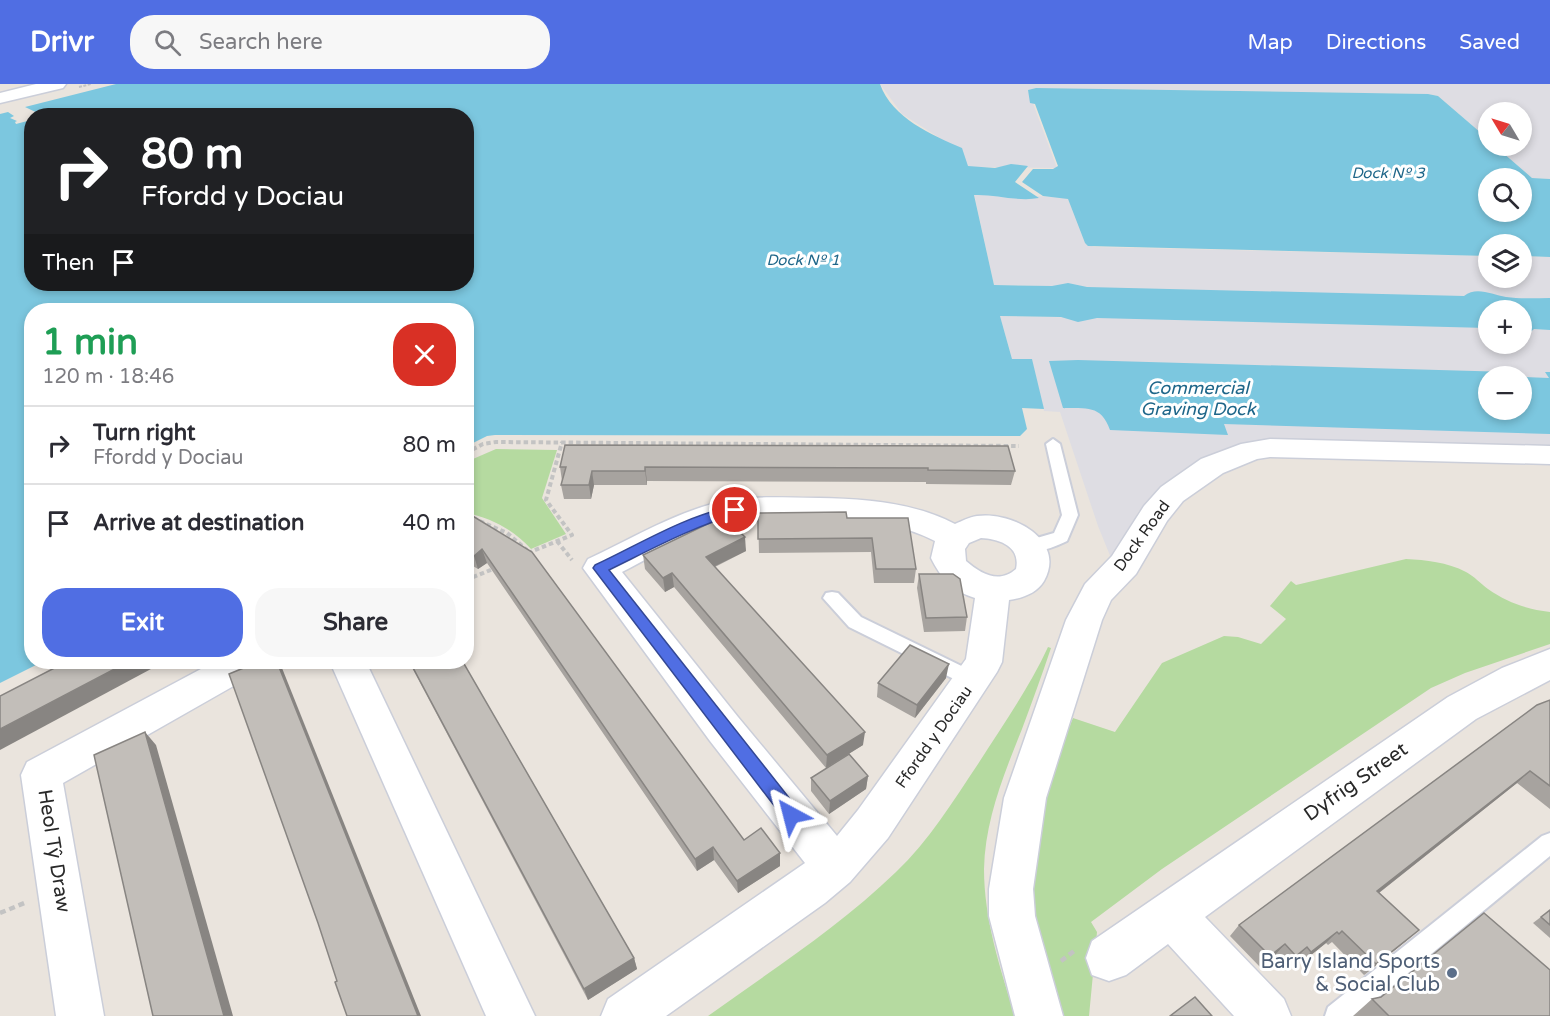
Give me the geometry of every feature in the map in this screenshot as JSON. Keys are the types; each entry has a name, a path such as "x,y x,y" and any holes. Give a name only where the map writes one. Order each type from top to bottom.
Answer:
{"street":[{"path":"0,98 47,85"},
{"name":"Dock Road","path":"1039,1016 1012,916 1011,889 1024,798 1084,620 1097,593 1124,565 1155,514 1182,487 1212,466 1251,451 1270,448 1550,455"},
{"path":"835,867 746,758 600,568 697,522 718,513 735,510 885,512 920,520 941,528 954,537"},
{"path":"977,527 992,527 1007,531 1029,546 1035,557 1035,567 1031,577 1021,585 1008,589 993,590 972,584 956,573 946,554 948,545 954,537 977,527"},
{"name":"Ffordd y Dociau","path":"625,1016 809,888 835,867 873,824 984,662 993,590"},
{"name":"Dyfrig Street","path":"1109,958 1462,708 1515,679 1550,664"},
{"name":"Heol Tŷ Draw","path":"80,1016 41,775 232,669"},
{"path":"351,669 511,1016"},
{"path":"1170,913 1266,1016"}],"lane":[{"path":"1029,546 1051,542 1060,537 1070,515 1053,444"},
{"path":"832,598 855,622 973,680"},
{"path":"1337,1016 1550,843"}],"path":[{"path":"474,449 483,444 496,442 1019,446"},
{"path":"519,557 572,535 546,500 562,442"},
{"path":"474,518 508,533 529,553"},
{"path":"474,577 498,567"}],"shaded area":[{"path":"880,84 1550,84 1550,179 1532,178 1532,168 1520,168 1507,156 1532,156 1532,102 1478,102 1478,130 1438,96 1428,94 1036,88 1028,90 1057,168 967,167 943,140 902,114"},
{"path":"974,194 1064,197 1068,199 1085,243 1094,247 1478,256 1478,288 1532,288 1532,256 1550,257 1550,450 1277,442 1153,497 1138,512 1124,542 1111,558 1060,412 1044,411 1032,360 1012,359 1000,316 1096,318 1086,287 994,285"}],"green space":[{"path":"496,449 557,450 542,498 566,534 531,549 502,526 474,515 474,459"},
{"path":"1406,559 1451,566 1469,574 1495,594 1510,602 1550,612 1550,644 1465,673 1431,688 1162,869 1091,922 1097,932 1089,1016 1051,1016 1028,938 1042,793 1073,718 1115,732 1162,663 1224,636 1238,637 1261,644 1286,619 1270,606 1291,581 1296,585"},
{"path":"1048,647 1051,648 1048,658 997,798 985,851 985,888 990,925 1015,1016 708,1016 828,930 908,860 940,820 978,764 1024,692"}],"water":[{"name":"Dock Nº 1","path":"116,84 880,84 886,96 903,116 926,131 962,148 968,166 995,168 1011,164 1028,166 1015,182 1039,198 974,195 994,285 1052,286 1068,283 1087,287 1464,296 1479,291 1511,298 1550,298 1550,330 1532,331 1532,300 1478,300 1478,328 1097,318 1078,322 1061,317 1000,316 1012,359 1032,359 1044,409 1022,408 1027,429 1020,436 495,435 474,442 474,303 24,303 24,669 28,669 0,683 0,114 8,112 14,116 10,118 17,121 16,124 24,122 24,291 474,291 474,108 25,107"},
{"name":"Dock Nº 3","path":"1036,88 1428,94 1438,96 1478,130 1478,156 1507,156 1520,168 1478,168 1478,222 1532,222 1532,178 1550,179 1550,257 1532,256 1532,234 1478,234 1478,256 1088,246 1068,199 1043,196 1022,182 1033,169 1053,169 1058,166 1035,104 1030,103 1028,90"},
{"name":"Commercial Graving Dock","path":"1049,361 1478,371 1478,420 1532,420 1532,377 1549,378 1545,372 1550,372 1550,434 1224,424 1228,435 1110,430 1097,412 1063,408"}],"building":[{"path":"565,445 1008,446 1015,471 928,470 928,468 645,467 645,471 592,471 589,485 561,485 566,467 560,467"},
{"path":"846,512 847,518 908,518 916,569 876,569 872,538 758,539 758,513"},
{"path":"724,516 745,537 706,557 865,732 827,755 672,573 663,578 643,555"},
{"path":"474,517 532,552 744,840 761,828 780,853 737,881 713,847 695,859 482,549 474,556"},
{"path":"919,574 953,574 960,579 967,617 926,618"},
{"path":"910,645 949,664 917,705 878,683"},
{"path":"52,669 115,669 0,729 0,696"},
{"path":"241,669 280,669 418,1016 347,1016 318,923 229,674"},
{"path":"414,669 467,669 634,958 584,989"},
{"path":"1550,700 1550,786 1530,771 1377,891 1419,930 1376,964 1342,931 1339,934 1337,932 1311,952 1307,947 1296,956 1285,944 1270,956 1239,925 1537,705"},
{"path":"145,732 224,1016 153,1016 94,755"},
{"path":"849,754 868,776 830,801 811,778"},
{"path":"1550,910 1550,925 1541,917"},
{"name":"Barry Island Sports & Social Club","path":"1484,913 1550,970 1550,1016 1389,1016 1372,999 1381,997"},
{"path":"1195,997 1212,1016 1170,1016"}],"place":[{"name":"Barry Island Sports & Social Club","path":"1452,973"}],"route":[{"path":"735,510 718,513 697,522 600,568 791,815"}]}
